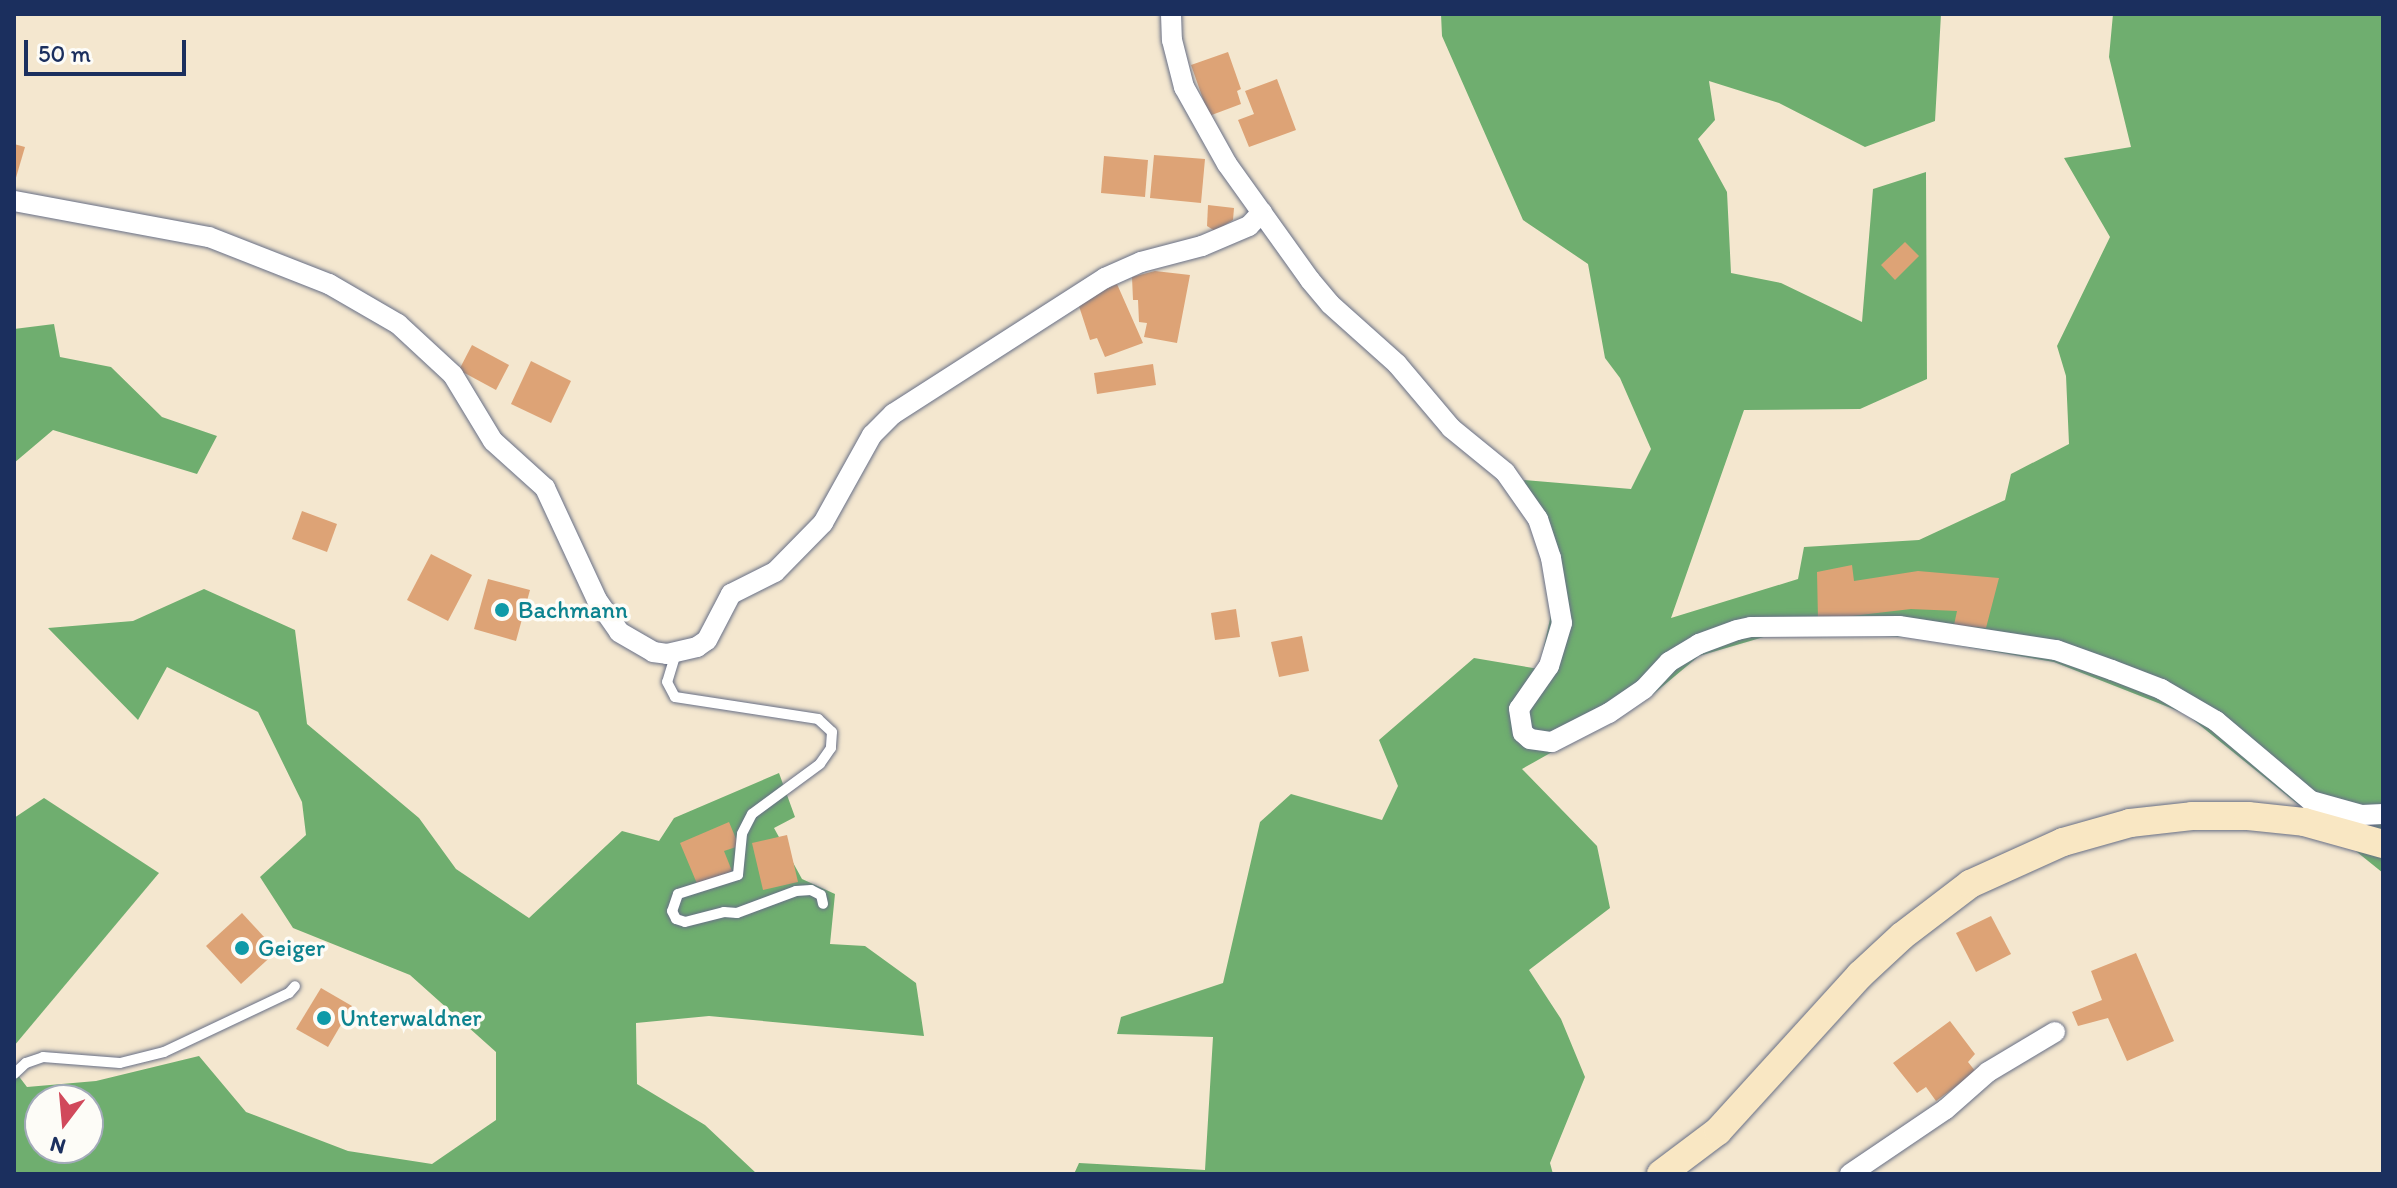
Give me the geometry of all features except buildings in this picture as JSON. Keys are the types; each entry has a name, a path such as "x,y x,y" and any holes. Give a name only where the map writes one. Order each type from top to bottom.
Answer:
{"main road":[{"path":"1661,1174 1718,1131 1860,975 1902,936 1970,884 2063,842 2130,823 2192,816 2248,816 2304,822 2383,844"}],"street":[{"path":"1171,14 1172,40 1184,87 1227,164 1330,304 1389,356 1451,428 1505,472 1538,519 1551,558 1562,623 1549,666 1519,709 1523,733 1530,739 1552,742 1573,732 1644,689 1679,656 1699,644 1737,630 1759,626 1899,626 2056,650 2161,689 2216,721 2311,801 2354,814 2383,814"},
{"path":"14,201 209,237 329,284 398,324 453,375 493,441 545,488 597,600 619,632 653,652 676,653 697,647 707,640 731,594 775,572 823,523 872,435 893,414 1105,278 1141,262 1202,246 1249,226 1262,212"},
{"path":"1850,1174 1946,1109 1988,1072 2055,1032"}],"lane":[{"path":"676,653 667,682 675,697 818,719 832,732 831,748 820,764 752,814 742,834 738,875 678,894 672,911 676,919 685,922 724,912 737,913 796,891 811,890 821,895 823,904"},
{"path":"14,1074 26,1063 43,1057 120,1063 164,1052 279,998 295,986"}],"green space":[{"path":"1441,14 1941,14 1935,121 1865,147 1779,103 1709,81 1715,120 1698,139 1727,192 1731,273 1781,283 1862,322 1873,189 1926,172 1927,379 1860,409 1744,410 1671,618 1798,579 1804,547 1919,540 2005,500 2011,474 2069,444 2066,376 2057,346 2110,237 2064,158 2131,147 2109,57 2113,14 2383,14 2383,873 2186,714 2054,662 1910,637 1781,632 1699,656 1651,696 1522,769 1597,846 1610,908 1529,970 1561,1019 1585,1077 1550,1163 1553,1174 1074,1174 1079,1163 1205,1170 1213,1037 1117,1034 1121,1017 1223,983 1260,822 1291,794 1382,820 1398,786 1379,740 1474,658 1539,669 1552,610 1538,530 1524,480 1631,489 1651,449 1620,378 1605,358 1588,264 1523,220 1442,36"},
{"path":"54,324 60,357 111,367 162,417 217,436 197,474 53,430 14,463 14,329"},
{"path":"204,589 295,630 307,724 419,818 456,869 529,918 622,831 659,841 674,818 779,773 795,817 774,828 802,879 835,894 830,944 865,946 916,983 924,1036 709,1016 636,1023 637,1084 705,1125 757,1174 14,1174 14,1070 25,1084 24,1164 104,1164 104,1084 62,1084 96,1081 199,1056 246,1112 348,1151 432,1164 496,1120 496,1052 410,975 293,928 260,877 306,835 302,802 258,712 167,667 138,720 48,628 133,621"},
{"path":"44,798 159,873 14,1046 14,818"}],"place":[{"name":"Bachmann","path":"502,610"},
{"name":"Geiger","path":"242,948"},
{"name":"Unterwaldner","path":"324,1018"}]}
